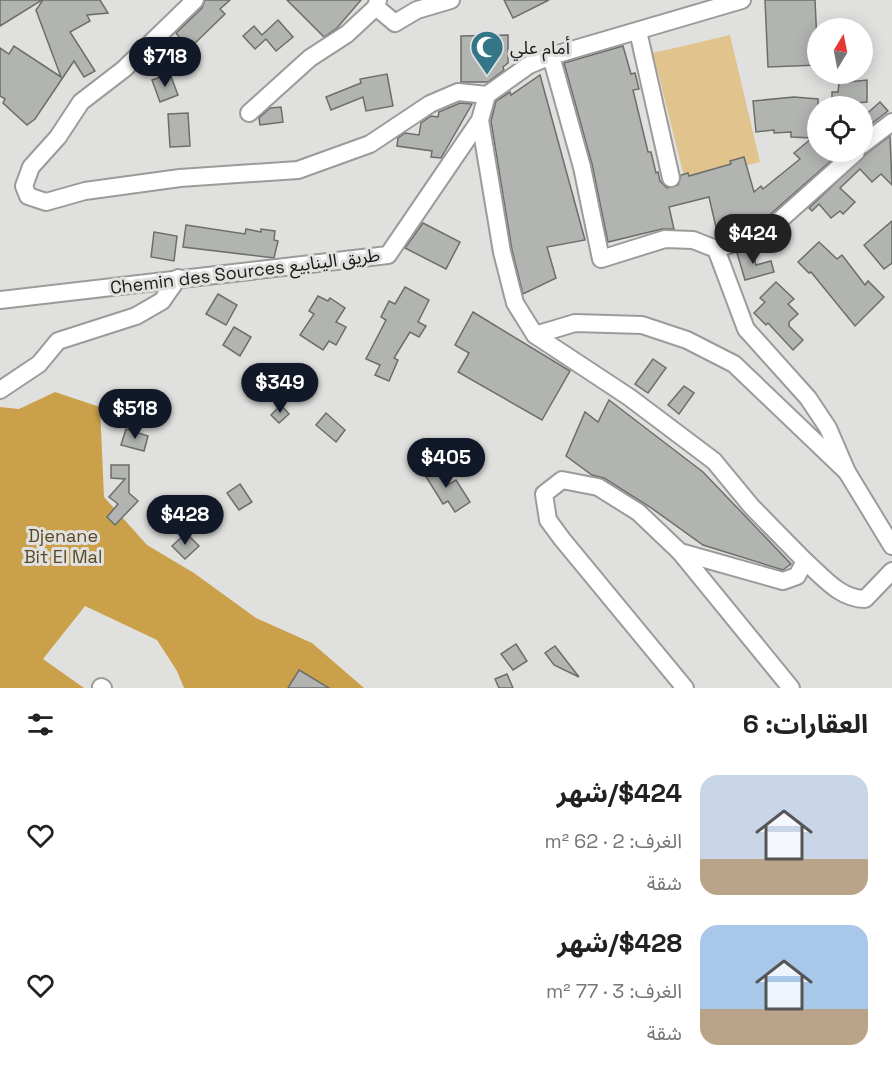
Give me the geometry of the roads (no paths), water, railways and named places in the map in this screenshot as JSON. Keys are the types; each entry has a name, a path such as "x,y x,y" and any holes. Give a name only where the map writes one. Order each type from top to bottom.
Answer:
{"street":[{"path":"195,0 124,69 81,102 58,137 31,167 24,186 28,196 46,202 85,191 180,178 298,170 370,144 439,100 458,92 487,95 529,65 551,56 742,0"},
{"path":"249,113 302,64 347,33 377,4 395,22 417,10 451,0"},
{"path":"638,31 671,178"},
{"path":"551,56 582,166 601,259 664,239 693,240 716,249 772,227 845,162"},
{"name":"Chemin des Sources طريق الينابيع","path":"0,300 388,255 480,120 487,95"},
{"path":"480,120 502,252 515,303 535,335 629,396 714,461 752,507 805,561 840,592 852,599 865,599 892,570"},
{"path":"873,135 888,122 892,122"},
{"path":"716,249 746,329 808,398 828,428 848,472 892,546"},
{"path":"0,390 39,364 58,342 136,316 162,301 178,278"},
{"path":"535,335 574,323 631,324 642,325 687,340 734,364 848,472"},
{"path":"685,688 548,520 544,494 562,480 598,487 638,512 680,552 790,688"},
{"path":"680,552 783,581 797,576 805,561"}],"place":[{"name":"أمام علي","path":"487,76"}],"park label":[{"name":"Djenane Bit El Mal","path":"63,545"}]}
